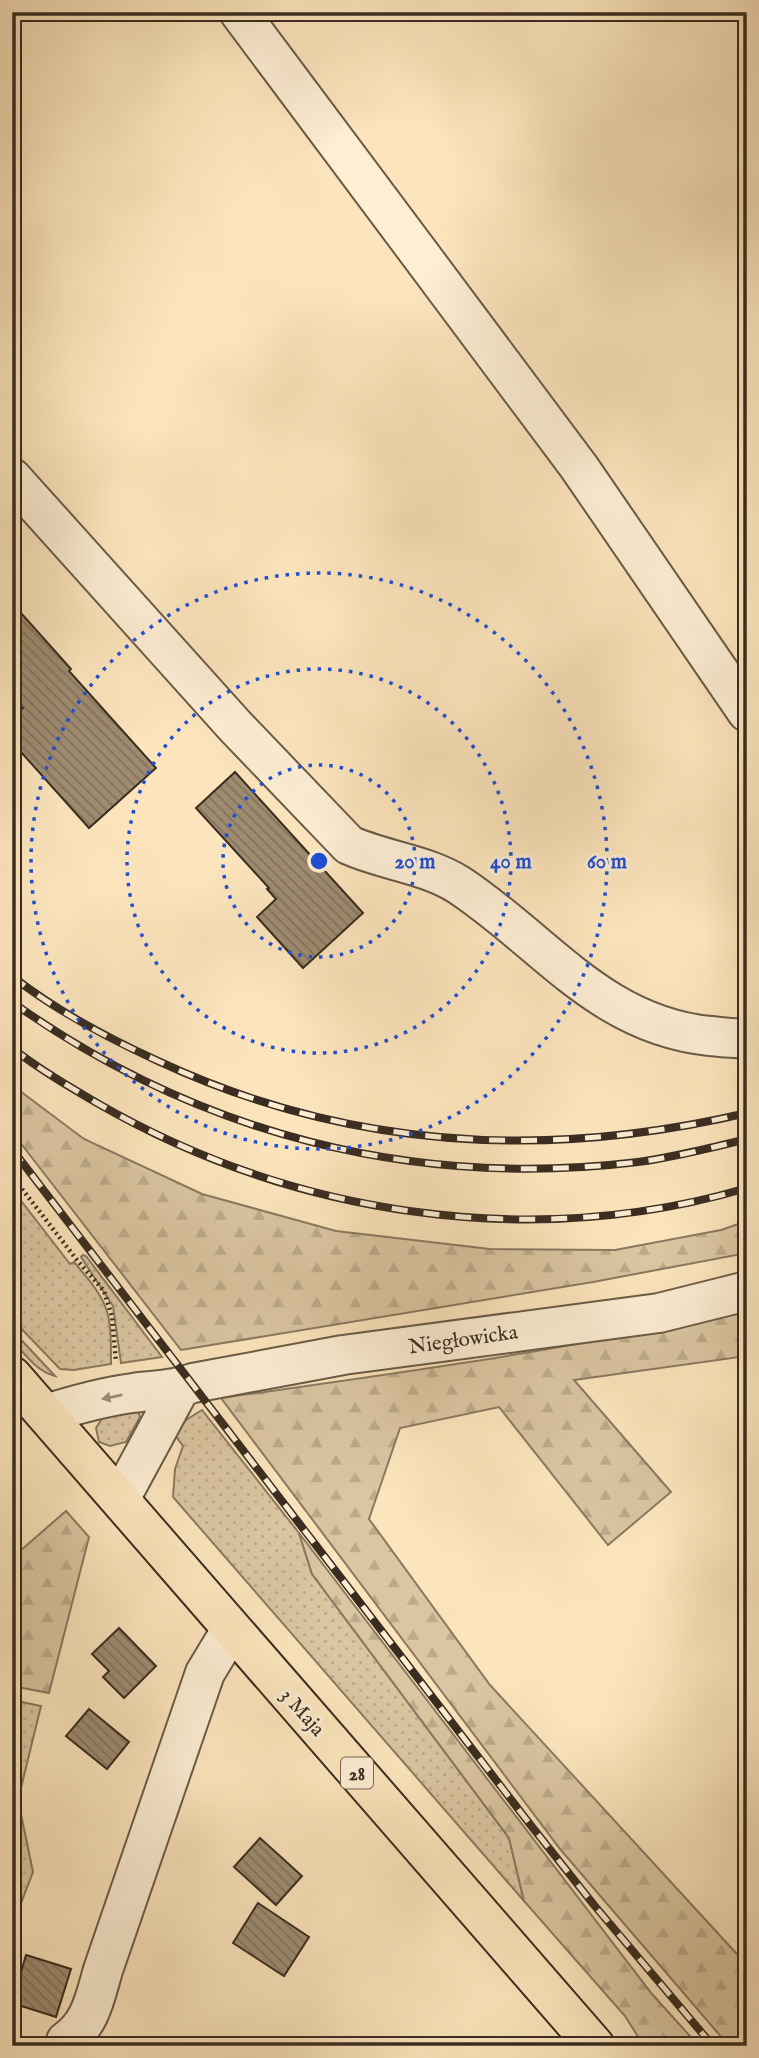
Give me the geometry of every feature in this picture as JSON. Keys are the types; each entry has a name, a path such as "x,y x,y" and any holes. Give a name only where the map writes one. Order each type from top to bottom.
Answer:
{"main road":[{"name":"3 Maja","path":"12,1376 595,2046"}],"street":[{"path":"239,12 579,467 747,712"},
{"path":"12,478 235,726 349,845 435,873 458,885 565,971 622,1010 684,1033 747,1038"},
{"name":"Niegłowicka","path":"46,1414 132,1393 180,1388 193,1383 342,1355 659,1313 747,1291"},
{"path":"120,1499 180,1388"},
{"path":"66,2041 76,2034 90,2014 205,1673 231,1630"}],"path":[{"path":"12,1176 104,1291 112,1317 116,1368"}],"green space":[{"path":"12,1085 84,1139 202,1194 336,1231 490,1249 615,1250 721,1230 747,1221 747,1253 593,1282 181,1350 12,1132"},
{"path":"12,1189 70,1264 74,1262 102,1298 109,1319 111,1364 74,1370 60,1369 12,1319"},
{"path":"83,1255 162,1357 121,1363 113,1306 81,1257"},
{"path":"747,1309 747,1356 574,1380 671,1492 608,1545 499,1407 400,1428 369,1519 490,1685 747,1965 747,2046 729,2046 560,1849 221,1398 551,1349"},
{"path":"12,1330 55,1376 36,1366 26,1356 12,1340"},
{"path":"138,1410 140,1417 126,1442 110,1446 99,1442 96,1428 103,1417"},
{"path":"202,1410 299,1533 312,1574 509,1838 524,1901 173,1497 175,1469 183,1446 174,1434 186,1420"},
{"path":"66,1511 89,1537 49,1693 12,1686 12,1558"},
{"path":"299,1533 652,1994 699,2046 644,2046 625,2016 524,1901 509,1838 312,1574"},
{"path":"12,1700 41,1706 18,1800 33,1872 18,1911 12,1909"}],"building":[{"path":"12,603 156,768 89,828 12,742 12,718 23,708 12,696"},
{"path":"235,772 363,913 303,968 257,917 276,899 267,889 269,888 196,808"},
{"path":"119,1628 156,1666 124,1698 103,1677 109,1671 92,1654"},
{"path":"89,1709 129,1742 107,1769 66,1736"},
{"path":"260,1838 302,1876 276,1905 234,1867"},
{"path":"258,1903 309,1937 284,1976 233,1943"},
{"path":"26,1955 71,1969 56,2017 12,2003"}],"railway":[{"path":"12,976 83,1023 158,1061 229,1090 302,1113 374,1129 448,1138 522,1140 597,1137 672,1128 747,1113"},
{"path":"12,1002 83,1048 156,1086 232,1118 310,1142 390,1158 471,1167 554,1168 652,1160 747,1139"},
{"path":"12,1048 97,1103 172,1141 250,1173 331,1196 413,1212 497,1219 581,1217 665,1207 747,1188"},
{"path":"12,1149 529,1823 713,2046"}]}
